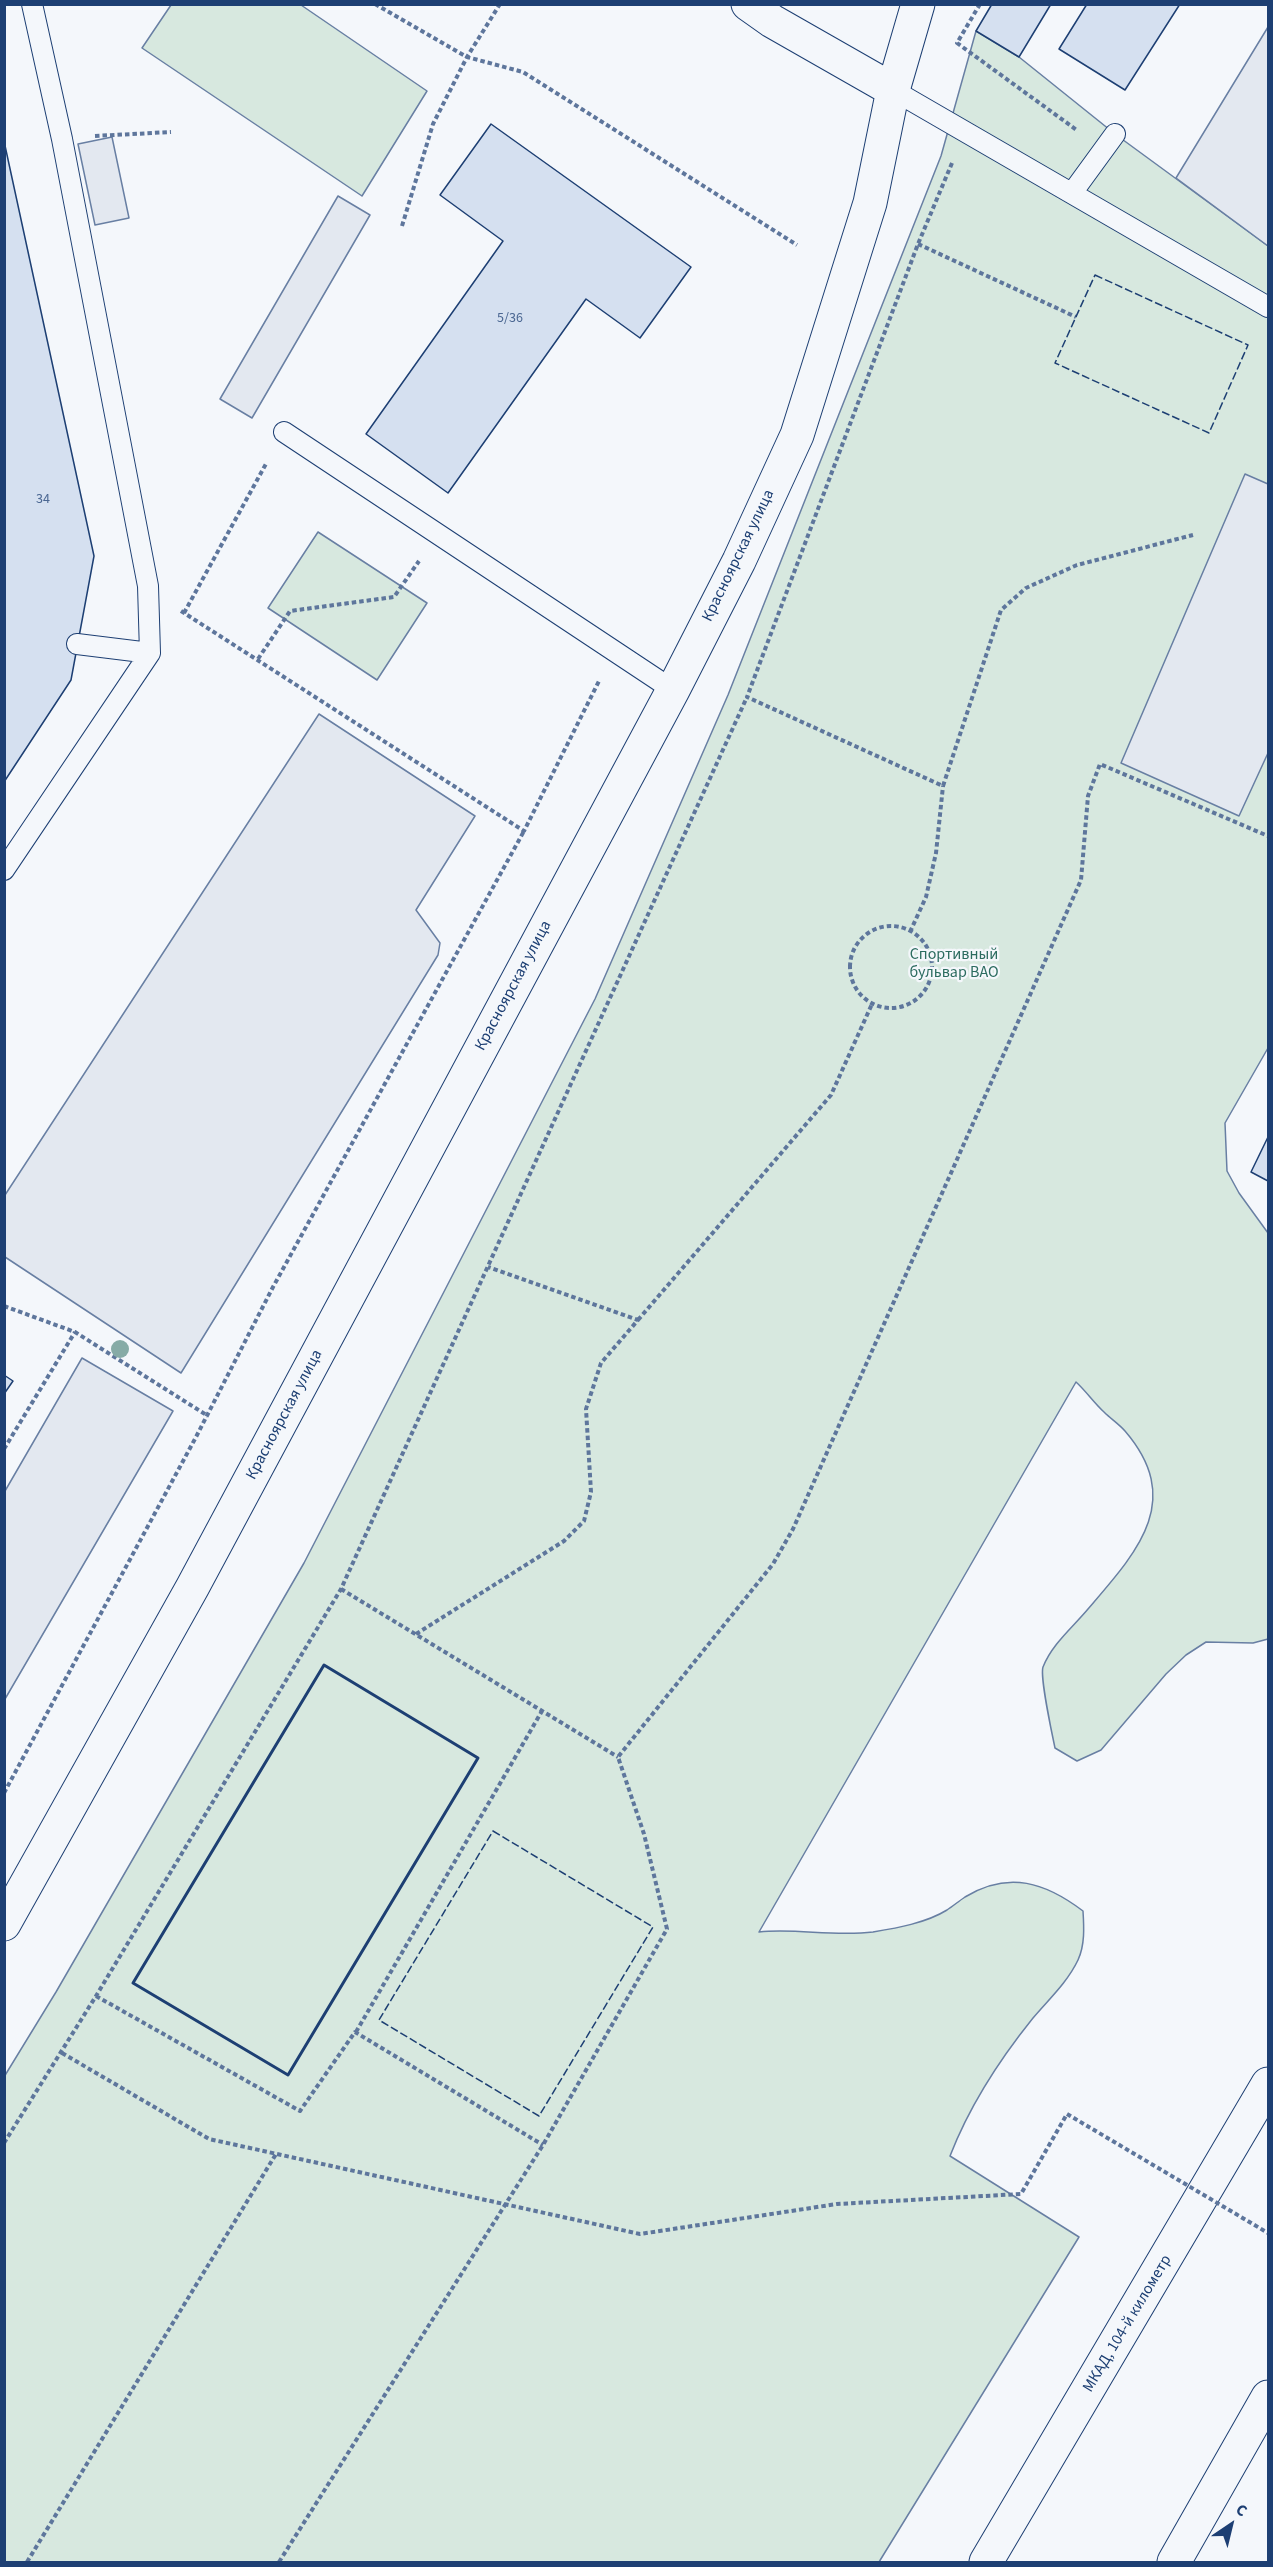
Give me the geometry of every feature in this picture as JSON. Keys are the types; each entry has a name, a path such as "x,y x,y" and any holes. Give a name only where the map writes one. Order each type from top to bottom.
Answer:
{"main road":[{"path":"748,4 772,21 893,90"},
{"name":"Красноярская улица","path":"4,1924 192,1588 673,690 739,561 796,435 870,203 893,90 918,4"},
{"name":"МКАД, 104-й километр","path":"986,2562 1269,2084"},
{"path":"1174,2562 1269,2397"}],"lane":[{"path":"4,870 150,652 148,586 62,138 32,4"},
{"path":"893,90 1269,306"},
{"path":"1072,193 1109,142"},
{"path":"284,432 673,690"},
{"path":"77,644 150,652"}],"path":[{"path":"375,4 467,57 524,72 797,245"},
{"path":"402,226 433,124 467,57 500,4"},
{"path":"980,4 957,43 1109,142"},
{"path":"62,138 171,132"},
{"path":"4,2143 62,2053 341,1589 747,697 918,244 952,163 963,168"},
{"path":"918,244 1076,317"},
{"path":"150,652 184,613 284,432"},
{"path":"258,659 290,611 394,597 437,534"},
{"path":"910,932 926,897 936,853 943,786 1001,610 1026,588 1077,565 1193,535"},
{"path":"148,586 184,613 524,831"},
{"path":"4,1793 208,1416 273,1287 524,831 614,651"},
{"path":"747,697 943,786"},
{"path":"618,1756 773,1564 793,1529 1081,880 1088,796 1100,764 1269,836"},
{"path":"891,926 910,932 924,944 930,956 932,970 929,982 922,994 905,1005 885,1007 872,1004 861,995 853,983 850,970 851,957 856,944 866,934 878,928 891,926"},
{"path":"416,1634 564,1541 584,1521 591,1492 585,1409 601,1363 831,1095 872,1004"},
{"path":"488,1267 638,1320"},
{"path":"4,1306 75,1332 208,1416"},
{"path":"4,1449 75,1332"},
{"path":"279,2562 543,2145 666,1929 644,1834 618,1756 341,1589"},
{"path":"96,1996 300,2111 355,2032 543,1711"},
{"path":"355,2032 543,2145"},
{"path":"62,2053 209,2139 640,2234 837,2204 1021,2194 1067,2114 1269,2233"},
{"path":"27,2562 276,2154"}],"green space":[{"path":"171,5 301,5 427,91 362,196 142,48"},
{"name":"Спортивный бульвар ВАО","path":"976,31 1019,57 1115,134 1268,246 1268,1048 1225,1123 1227,1171 1239,1193 1268,1233 1268,1639 1253,1643 1206,1642 1186,1655 1166,1674 1101,1750 1077,1761 1055,1748 1045,1693 1043,1667 1057,1643 1123,1567 1147,1525 1153,1503 1151,1480 1143,1456 1125,1431 1076,1382 759,1932 858,1933 892,1929 939,1915 981,1889 1012,1882 1041,1887 1083,1911 1083,1942 1074,1968 997,2067 966,2120 950,2156 1079,2237 879,2562 5,2562 4,2077 56,1992 304,1563 595,999 728,695 941,156"},
{"path":"318,532 427,603 377,680 268,608"}],"shaded area":[{"path":"1268,27 1268,246 1176,178"},
{"path":"112,137 129,218 95,225 78,144"},
{"path":"338,196 370,215 252,418 220,399"},
{"path":"1245,474 1268,484 1268,753 1239,816 1121,763"},
{"path":"319,714 475,816 416,910 440,943 438,955 181,1373 5,1257 5,1195"},
{"path":"82,1358 173,1411 5,1699 5,1491"}],"building":[{"path":"992,4 1051,4 1019,57 976,31"},
{"path":"1087,4 1180,4 1125,90 1059,49"},
{"path":"491,124 691,267 640,338 586,299 448,493 366,434 503,241 440,195"},
{"path":"4,141 94,556 71,680 4,782"},
{"path":"1268,1137 1268,1181 1251,1172"},
{"path":"4,1375 13,1381 4,1394"}],"fence":[{"path":"1095,275 1248,345 1209,433 1055,363 1095,275"},
{"path":"493,1831 653,1927 539,2116 379,2020 493,1831"}],"wall":[{"path":"324,1665 478,1758 288,2075 133,1983 324,1665"}]}
